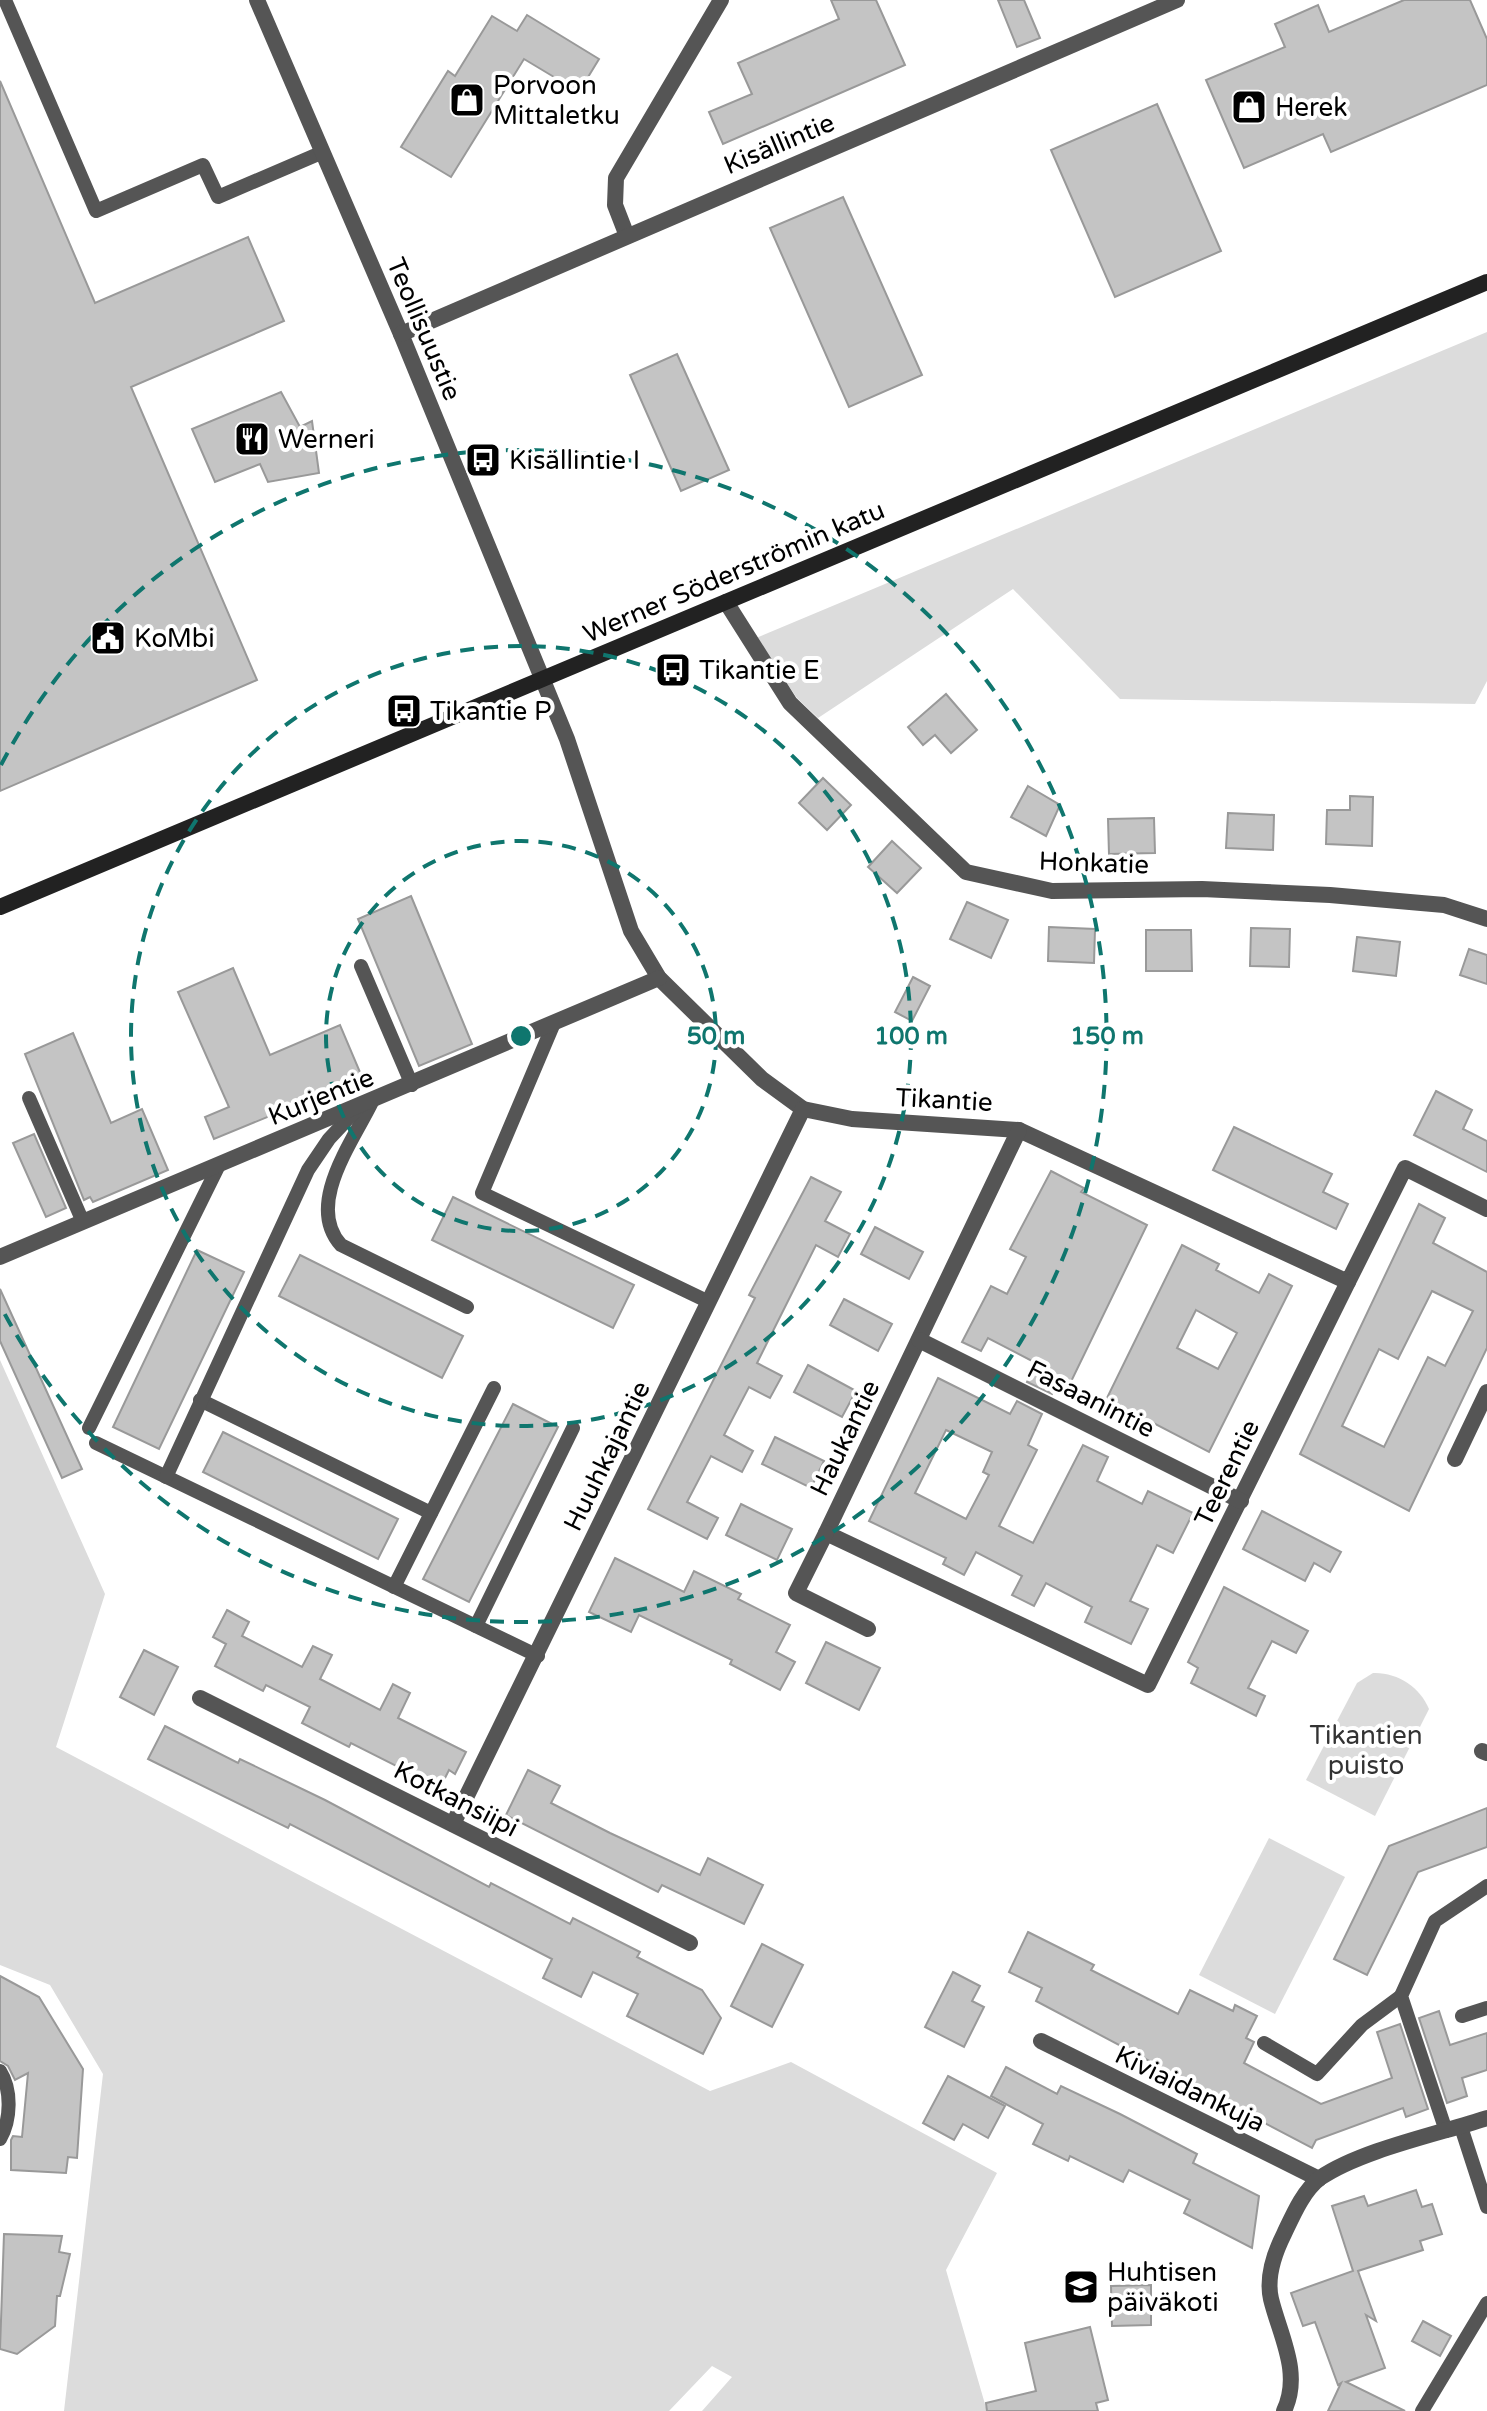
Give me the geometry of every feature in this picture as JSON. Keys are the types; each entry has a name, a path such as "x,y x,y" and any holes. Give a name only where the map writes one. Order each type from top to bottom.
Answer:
{"street":[{"name":"Teollisuustie","path":"257,0 401,334 542,679"},
{"path":"627,236 615,205 616,178 721,0"},
{"name":"Kisällintie","path":"401,334 1177,0"},
{"name":"Werner Söderströmin katu","path":"0,907 1487,282"},
{"name":"Honkatie","path":"726,602 790,703 966,872 1052,891 1202,889 1330,895 1444,905 1487,919"},
{"name":"Tikantie","path":"542,679 567,739 631,931 659,978 762,1079 803,1109 852,1119 1019,1130 1348,1282"},
{"name":"Kurjentie","path":"0,1257 659,978"},
{"name":"Huuhkajantie","path":"453,1824 538,1656 707,1301 803,1109"},
{"name":"Haukantie","path":"1019,1130 826,1533 1148,1685"},
{"path":"1348,1282 1405,1168 1487,1209"},
{"name":"Teerentie","path":"1148,1685 1348,1282"},
{"name":"Fasaanintie","path":"919,1340 1241,1501"},
{"path":"1455,1459 1487,1392"},
{"path":"826,1533 796,1593 868,1629"},
{"name":"Kotkansiipi","path":"200,1698 690,1943"},
{"name":"Kiviaidankuja","path":"1041,2041 1319,2179"},
{"path":"1284,2411 1292,2387 1291,2367 1270,2296 1272,2267 1296,2208 1319,2179 1352,2162 1487,2118"}],"lane":[{"path":"5,0 96,211 203,165 218,197 323,152"},
{"path":"361,966 412,1085"},
{"path":"554,1023 482,1193 707,1301"},
{"path":"29,1098 83,1222"},
{"path":"365,1105 328,1198 326,1218 331,1233 341,1245 467,1307"},
{"path":"166,1477 308,1170 329,1139 365,1105"},
{"path":"89,1428 219,1165"},
{"path":"394,1587 494,1388"},
{"path":"200,1400 431,1513"},
{"path":"476,1626 573,1428"},
{"path":"96,1443 538,1656"},
{"path":"1264,2043 1317,2074 1362,2025 1401,1996 1435,1921 1487,1886"},
{"path":"1401,1996 1487,2207"},
{"path":"1462,2016 1487,2008"},
{"path":"0,2071 4,2078 9,2123 0,2139"},
{"path":"1422,2411 1487,2303"}],"green space":[{"path":"1487,332 1487,681 1475,704 1120,699 1013,589 818,718 797,698 756,638"},
{"path":"0,1360 105,1594 56,1747 710,2091 791,2062 997,2173 946,2270 987,2411 702,2411 732,2377 712,2366 669,2411 64,2411 103,2074 50,1985 0,1965"},
{"name":"Tikantien puisto","path":"1373,1673 1391,1675 1407,1682 1420,1694 1429,1709 1375,1816 1306,1780 1357,1683"},
{"path":"1269,1838 1345,1877 1275,2014 1199,1975"}],"building":[{"path":"831,0 876,0 905,65 723,144 709,112 752,94 738,63 839,19"},
{"path":"998,0 1024,0 1040,38 1017,47"},
{"path":"1404,0 1470,0 1487,39 1487,85 1331,152 1323,134 1244,168 1206,80 1285,47 1275,24 1318,5 1329,32"},
{"path":"527,15 599,59 579,92 524,59 451,177 401,147 448,71 455,76 492,16 517,31"},
{"path":"0,81 95,303 248,237 284,321 131,387 257,680 0,791"},
{"path":"1157,104 1221,251 1115,297 1051,150"},
{"path":"843,197 922,375 849,407 770,228"},
{"path":"677,354 729,470 681,491 630,375"},
{"path":"281,392 300,427 312,421 319,473 268,482 260,464 215,482 192,429"},
{"path":"946,694 977,730 951,753 935,735 923,745 908,727"},
{"path":"823,778 851,805 827,830 799,803"},
{"path":"1028,786 1060,805 1046,836 1011,817"},
{"path":"1350,796 1373,797 1372,846 1326,844 1327,810 1350,810"},
{"path":"1228,813 1274,815 1273,850 1226,848"},
{"path":"1154,818 1155,853 1109,854 1108,819"},
{"path":"892,841 921,868 897,893 868,867"},
{"path":"411,896 472,1044 419,1066 358,919"},
{"path":"967,902 1008,920 991,958 950,939"},
{"path":"1049,927 1095,929 1094,963 1048,961"},
{"path":"1251,928 1290,929 1289,967 1250,966"},
{"path":"1146,930 1191,930 1192,971 1146,971"},
{"path":"1357,937 1400,942 1396,976 1353,971"},
{"path":"1469,949 1487,955 1487,984 1460,975"},
{"path":"233,968 270,1055 340,1025 365,1084 319,1104 316,1097 214,1139 205,1117 229,1107 178,992"},
{"path":"913,977 930,986 912,1021 895,1012"},
{"path":"73,1033 111,1123 142,1109 168,1170 93,1202 90,1197 84,1200 25,1054"},
{"path":"1436,1091 1472,1110 1463,1129 1487,1141 1487,1172 1414,1135"},
{"path":"1234,1127 1332,1174 1323,1192 1348,1204 1336,1229 1213,1170"},
{"path":"34,1134 66,1208 46,1217 13,1143"},
{"path":"1051,1171 1084,1188 1081,1192 1147,1225 1066,1392 1055,1387 1052,1394 1027,1382 1036,1363 988,1338 981,1351 962,1342 991,1286 1007,1294 1026,1257 1010,1249"},
{"path":"811,1177 841,1192 825,1221 850,1234 838,1257 816,1245 757,1363 782,1376 770,1398 749,1387 724,1435 753,1451 742,1472 711,1456 687,1502 718,1518 707,1539 648,1509 755,1298 749,1295"},
{"path":"453,1197 634,1285 613,1328 432,1240"},
{"path":"1419,1204 1445,1218 1433,1243 1487,1272 1487,1348 1409,1511 1300,1454","holes":["1432,1291 1473,1311 1445,1366 1428,1357 1384,1447 1342,1426 1379,1349 1398,1359"]},
{"path":"875,1227 923,1252 909,1279 861,1254"},
{"path":"1182,1245 1219,1264 1216,1270 1259,1293 1269,1274 1292,1286 1209,1452 1142,1417 1139,1422 1104,1404","holes":["1196,1310 1237,1333 1218,1369 1177,1348"]},
{"path":"197,1250 244,1272 159,1449 113,1427"},
{"path":"300,1255 463,1336 442,1378 279,1296"},
{"path":"0,1289 82,1469 62,1478 0,1341"},
{"path":"844,1299 892,1324 878,1351 830,1325"},
{"path":"808,1365 856,1391 842,1417 794,1392"},
{"path":"938,1378 1010,1414 1017,1401 1042,1414 1028,1445 1037,1450 999,1526 1033,1543 1083,1445 1108,1457 1097,1481 1142,1504 1148,1491 1193,1513 1173,1553 1157,1545 1130,1601 1148,1609 1131,1644 1085,1622 1092,1607 1046,1583 1034,1606 1012,1595 1022,1576 976,1552 964,1575 943,1564 946,1558 869,1521","holes":["946,1430 992,1452 983,1472 989,1475 966,1519 915,1493"]},
{"path":"513,1404 558,1427 469,1602 423,1579"},
{"path":"223,1432 398,1519 378,1559 203,1472"},
{"path":"775,1437 824,1461 811,1488 762,1464"},
{"path":"741,1504 792,1529 777,1560 726,1535"},
{"path":"1262,1511 1341,1552 1330,1572 1314,1563 1305,1581 1243,1549"},
{"path":"615,1558 684,1592 694,1571 741,1594 738,1599 790,1625 776,1652 795,1662 780,1690 730,1664 732,1660 639,1615 631,1632 589,1612"},
{"path":"1224,1587 1308,1631 1296,1653 1272,1641 1248,1688 1265,1696 1256,1716 1191,1683 1198,1668 1188,1662"},
{"path":"227,1610 249,1622 242,1636 302,1667 313,1646 332,1655 320,1679 380,1710 393,1684 410,1693 398,1718 466,1752 455,1774 449,1770 440,1788 351,1743 349,1747 302,1723 310,1707 266,1685 263,1691 215,1666 226,1644 213,1637"},
{"path":"826,1642 880,1668 859,1710 806,1683"},
{"path":"144,1650 178,1667 154,1715 120,1697"},
{"path":"165,1726 238,1763 240,1759 325,1800 489,1887 491,1883 570,1924 573,1918 640,1952 637,1957 702,1990 721,2018 703,2054 627,2016 638,1994 593,1972 581,1997 543,1978 552,1959 290,1824 288,1828 148,1759"},
{"path":"528,1770 560,1786 551,1803 610,1833 700,1875 708,1858 763,1885 744,1924 662,1885 658,1892 506,1815"},
{"path":"1487,1808 1487,1847 1418,1872 1367,1975 1334,1959 1389,1846"},
{"path":"1028,1932 1094,1965 1091,1970 1178,2014 1190,1990 1233,2011 1235,2005 1257,2016 1246,2038 1254,2042 1244,2063 1321,2104 1392,2078 1377,2032 1400,2024 1428,2109 1406,2117 1403,2108 1316,2140 1312,2148 1217,2098 1212,2108 1149,2075 1155,2064 1036,2001 1042,1988 1009,1972"},
{"path":"762,1944 803,1965 772,2027 731,2006"},
{"path":"953,1972 980,1986 972,2001 984,2007 964,2047 925,2027"},
{"path":"0,1976 39,1997 83,2069 77,2158 68,2157 66,2173 11,2170 11,2140 13,2136 22,2137 28,2073 15,2080 8,2066 0,2061"},
{"path":"1439,2011 1450,2045 1487,2033 1487,2070 1462,2078 1467,2096 1447,2103 1419,2018"},
{"path":"1006,2067 1057,2094 1061,2086 1120,2114 1197,2154 1193,2163 1259,2196 1252,2248 1184,2213 1190,2200 1129,2170 1123,2182 1070,2156 1068,2161 1033,2144 1043,2124 991,2096"},
{"path":"948,2076 1005,2106 988,2138 963,2124 954,2140 923,2123"},
{"path":"1416,2190 1422,2207 1432,2204 1442,2234 1420,2241 1423,2250 1358,2271 1376,2321 1366,2315 1385,2368 1346,2382 1405,2411 1328,2411 1341,2383 1338,2385 1315,2322 1303,2326 1291,2293 1353,2271 1332,2206 1364,2196 1368,2206"},
{"path":"4,2234 62,2236 59,2252 70,2254 60,2296 57,2296 55,2326 17,2354 0,2349"},
{"path":"1151,2285 1151,2325 1112,2326 1111,2286"},
{"path":"1423,2321 1451,2336 1440,2356 1412,2341"},
{"path":"1090,2327 1108,2400 1096,2403 1098,2411 987,2411 986,2403 1036,2391 1025,2343"}],"place":[{"name":"Porvoon Mittaletku","path":"467,100"},
{"name":"Herek","path":"1249,107"},
{"name":"Werneri","path":"252,439"},
{"name":"Kisällintie I","path":"483,460"},
{"name":"KoMbi","path":"108,638"},
{"name":"Tikantie E","path":"673,670"},
{"name":"Tikantie P","path":"404,711"},
{"name":"Huhtisen päiväkoti","path":"1081,2287"}]}
